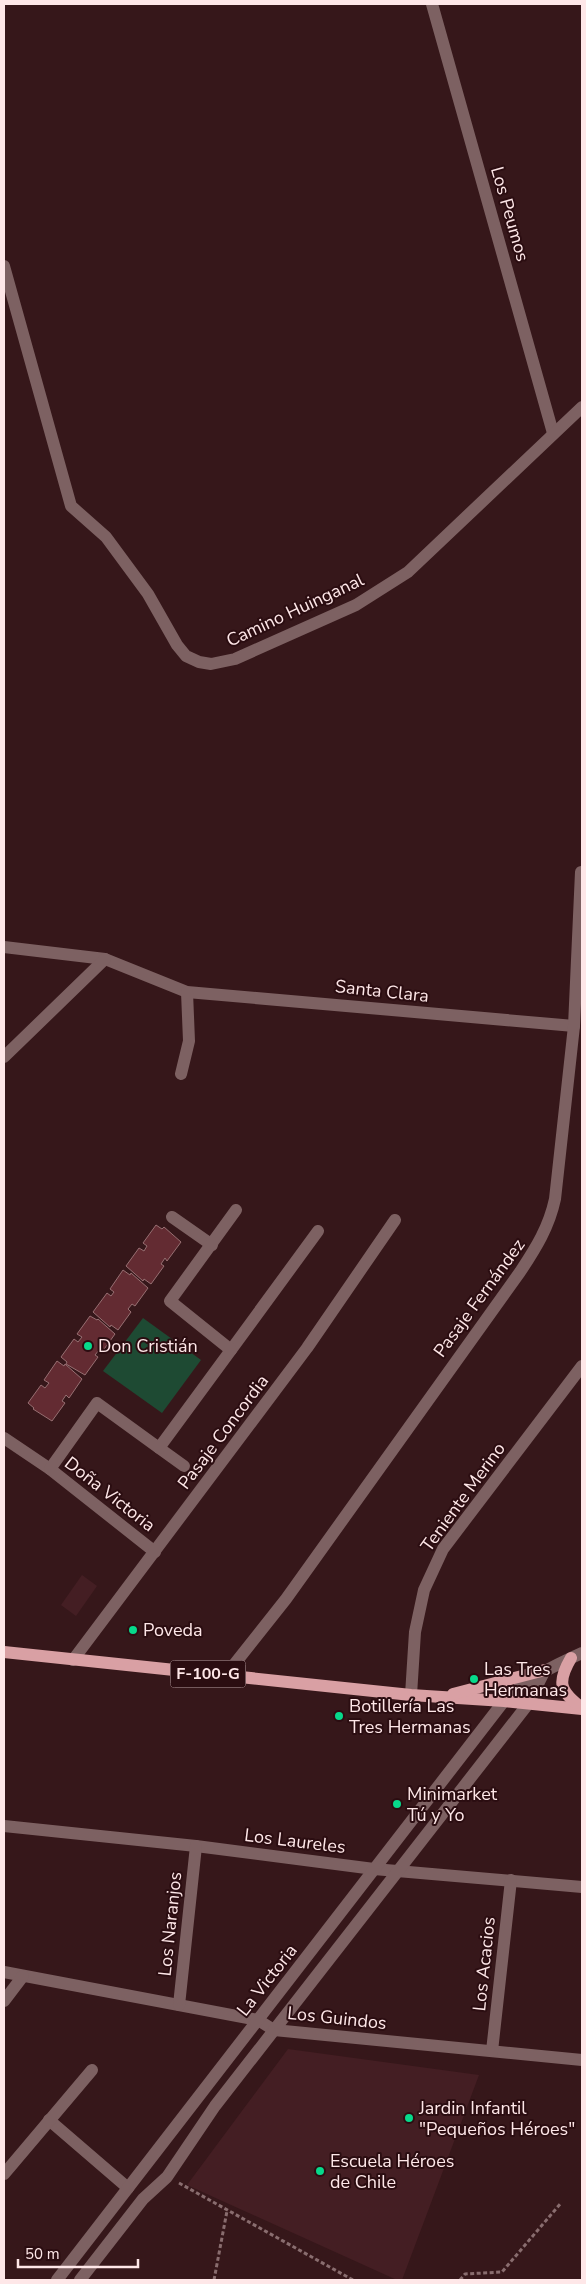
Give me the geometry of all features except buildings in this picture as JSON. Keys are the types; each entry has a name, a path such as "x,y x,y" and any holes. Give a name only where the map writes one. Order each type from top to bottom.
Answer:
{"main road":[{"name":"F-100-G","path":"4,1652 412,1695 504,1701 582,1709"},
{"path":"577,1655 562,1674 562,1685 568,1696 582,1709"},
{"path":"442,1697 545,1670"}],"street":[{"name":"Los Peumos","path":"432,4 553,433"},
{"name":"Camino Huinganal","path":"4,266 71,506 106,537 148,594 177,645 186,656 199,662 211,664 235,659 356,605 408,572 582,406"},
{"name":"Pasaje Fernández","path":"225,1676 291,1591 541,1240 551,1218 555,1199 574,1026 581,872"},
{"name":"Santa Clara","path":"4,947 105,959 187,992 574,1026"},
{"path":"4,1057 105,959"},
{"path":"181,1074 189,1041 187,992"},
{"path":"231,1350 170,1301 236,1210"},
{"path":"172,1217 212,1245"},
{"name":"Pasaje Concordia","path":"73,1660 307,1348 395,1220"},
{"path":"159,1448 318,1231"},
{"name":"Teniente Merino","path":"412,1695 417,1623 424,1590 442,1549 582,1366"},
{"name":"Doña Victoria","path":"155,1552 50,1469 97,1403 184,1466"},
{"path":"4,1438 50,1469"},
{"name":"La Victoria","path":"57,2280 504,1701 518,1688 545,1670 577,1655"},
{"name":"La Victoria","path":"80,2280 143,2199 167,2177 215,2106 528,1704 545,1670"},
{"name":"Los Laureles","path":"4,1826 196,1846 374,1869 511,1880 582,1888"},
{"name":"Los Naranjos","path":"179,2005 196,1846"},
{"name":"Los Acacios","path":"492,2051 511,1880"},
{"name":"Los Guindos","path":"4,1972 258,2020 274,2030 582,2060"},
{"path":"4,2000 23,1976"},
{"path":"4,2174 92,2070"},
{"path":"49,2120 128,2188"}],"path":[{"path":"167,2177 353,2280"},
{"path":"460,2280 465,2274 502,2272 562,2203"},
{"path":"214,2280 227,2210"}],"shaded area":[{"path":"82,1575 97,1586 76,1616 61,1605"},
{"name":"Escuela Héroes de Chile","path":"288,2049 479,2075 402,2280 397,2280 187,2185"}],"green space":[{"path":"143,1318 201,1360 162,1413 103,1371"}],"place":[{"name":"Don Cristián","path":"88,1346"},
{"name":"Poveda","path":"133,1630"},
{"name":"Las Tres Hermanas","path":"474,1679"},
{"name":"Botillería Las Tres Hermanas","path":"339,1716"},
{"name":"Minimarket Tú y Yo","path":"397,1804"},
{"name":"Jardin Infantil \"Pequeños Héroes\"","path":"409,2118"},
{"name":"Escuela Héroes de Chile","path":"320,2171"}]}
